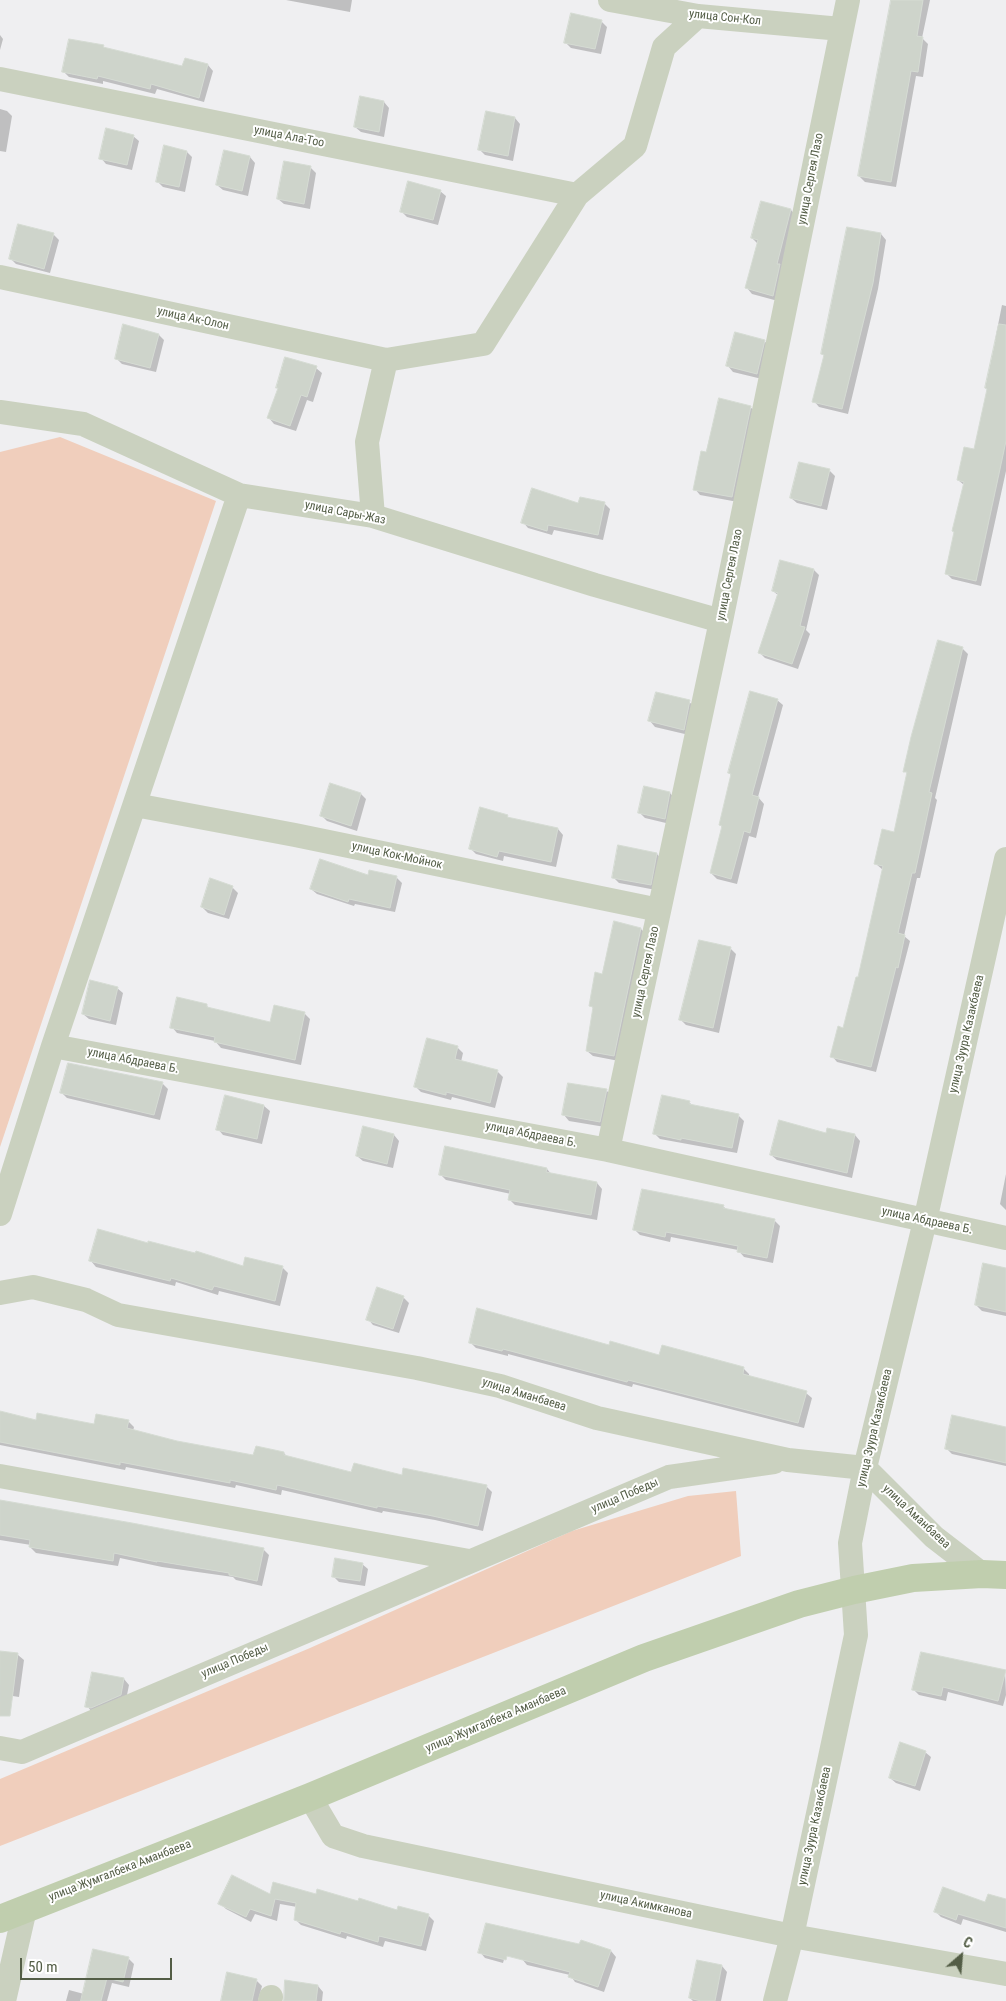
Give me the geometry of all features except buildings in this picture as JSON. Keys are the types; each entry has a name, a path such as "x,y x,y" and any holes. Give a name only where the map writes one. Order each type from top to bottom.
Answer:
{"main road":[{"name":"улица Жумгалбека Аманбаева","path":"12,1914 310,1797 644,1658 799,1604 913,1578 994,1574"}],"street":[{"name":"улица Сон-Кол","path":"610,0 698,16 841,29"},
{"name":"улица Сергея Лазо","path":"608,1150 721,621 848,0"},
{"path":"373,516 367,442 386,360 483,344 578,195 635,146 664,47 698,16"},
{"name":"улица Ала-Тоо","path":"0,80 578,195"},
{"name":"улица Ак-Олон","path":"0,278 386,360"},
{"name":"улица Сары-Жаз","path":"0,412 83,424 239,495 373,516 595,585 721,621"},
{"path":"0,1214 53,1046 239,495"},
{"name":"улица Кок-Мойнок","path":"135,804 659,910"},
{"name":"улица Зуура Казакбаева","path":"775,2001 792,1936 856,1635 850,1544 865,1468 925,1221 998,936 1006,859"},
{"name":"улица Абдраева Б.","path":"53,1046 608,1150 1006,1238"},
{"name":"улица Аманбаева","path":"0,1293 33,1287 86,1300 118,1315 418,1368 491,1384 597,1418 788,1460 865,1468 934,1538 994,1574"},
{"name":"улица Победы","path":"0,1762 11,1750 669,1477 788,1460"},
{"path":"0,1476 469,1561"},
{"name":"улица Акимканова","path":"310,1797 333,1836 363,1846 792,1936 1006,1974"},
{"path":"4,2001 12,1914"}],"shaded area":[{"path":"60,437 216,501 0,1147 0,452"},
{"path":"736,1491 741,1556 0,1846 0,1779 310,1648 572,1531 688,1496"}]}
